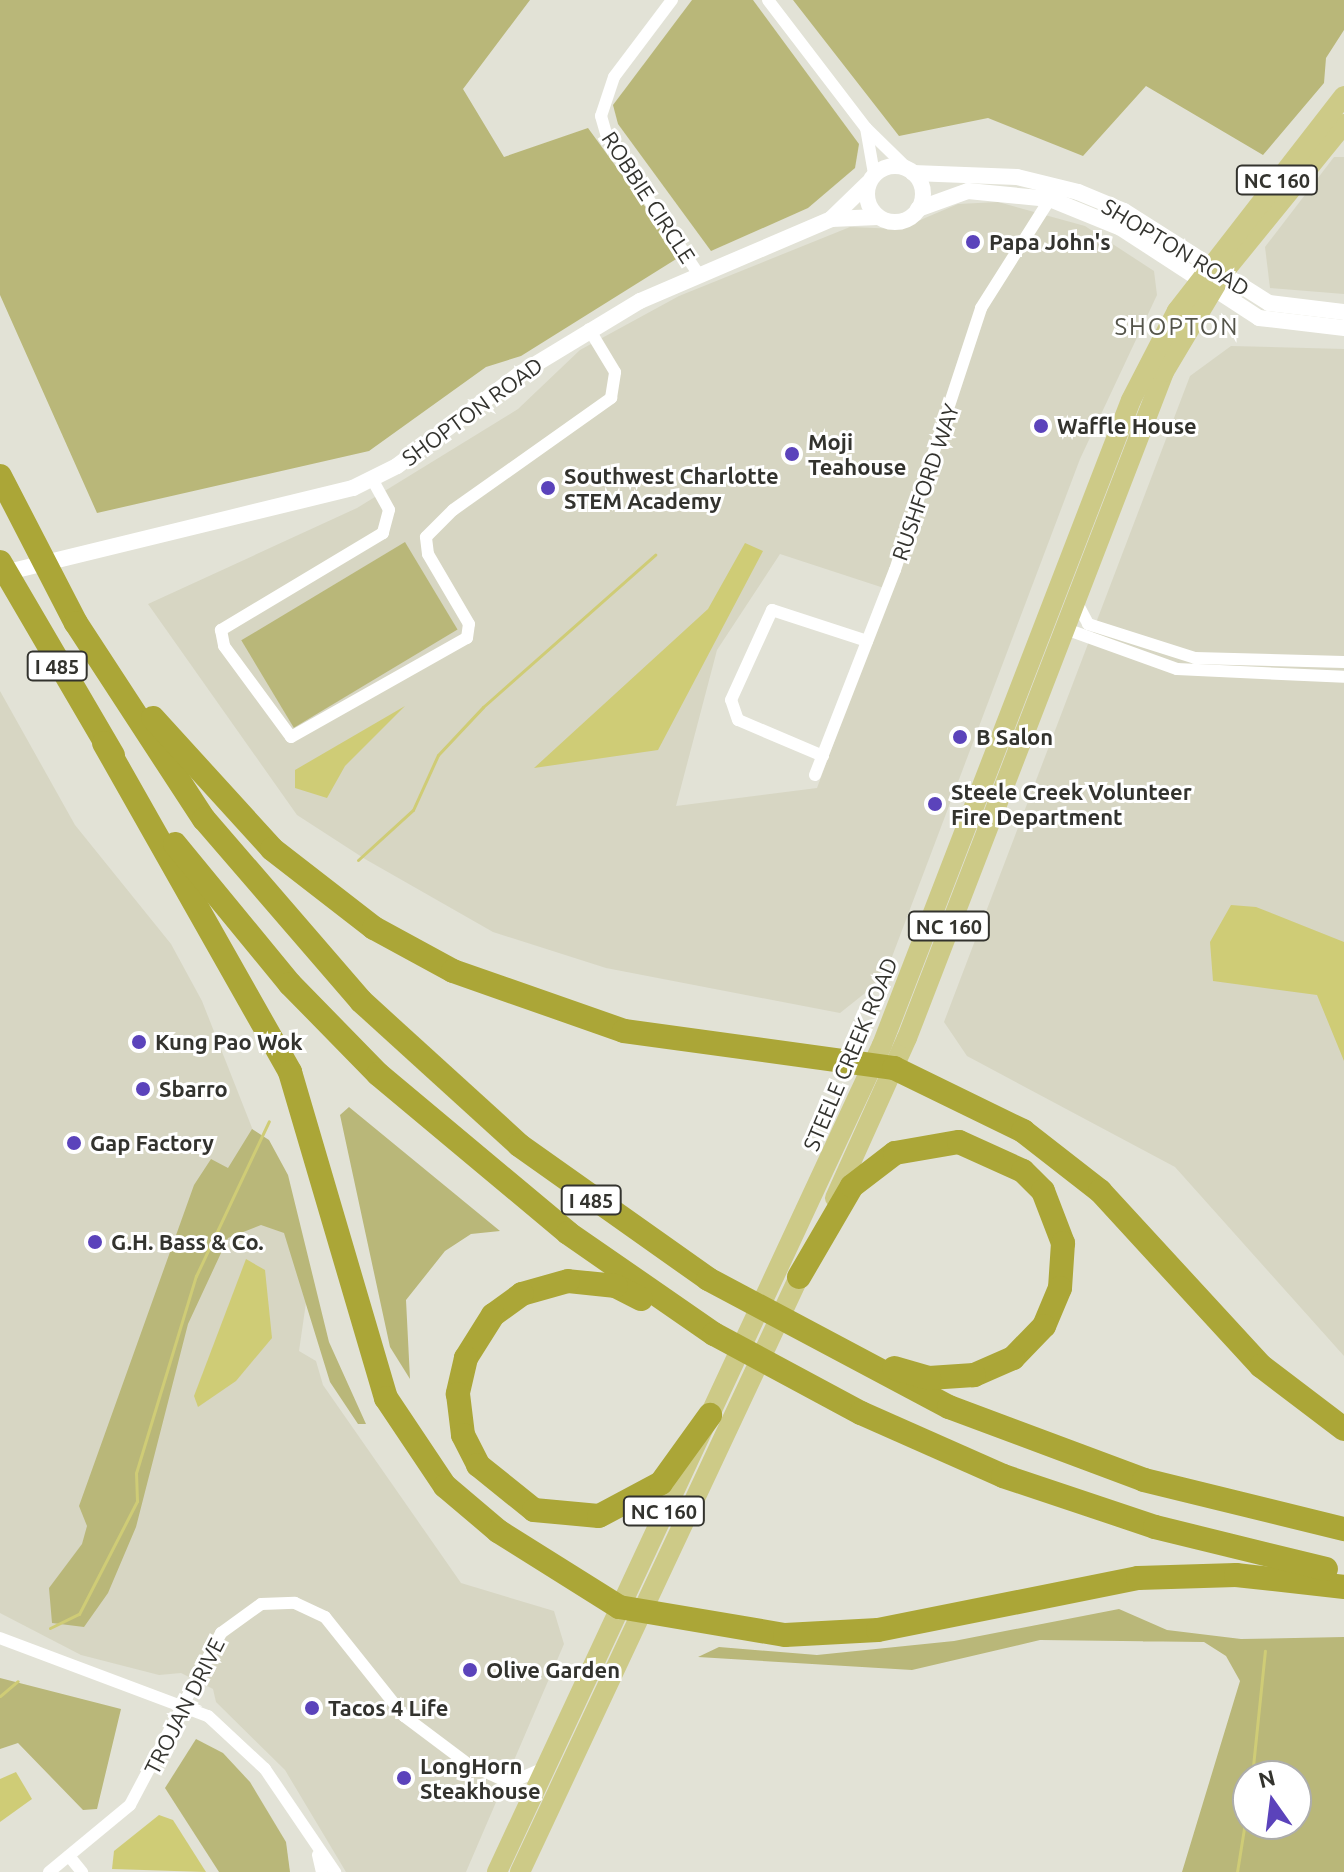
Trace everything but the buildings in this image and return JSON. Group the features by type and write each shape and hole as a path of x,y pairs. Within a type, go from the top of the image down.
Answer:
{"highway":[{"path":"0,476 124,677 186,761 272,849 374,928 453,971 585,1021 884,1066 1060,1157 1227,1334 1344,1429"},
{"name":"I 485","path":"0,476 136,720 204,819 303,939 464,1098 593,1202 708,1279 853,1362 1051,1448 1344,1529"},
{"name":"I 485","path":"0,562 104,743 254,943 378,1074 545,1215 714,1334 861,1413 1003,1476 1155,1527 1344,1573"},
{"path":"104,743 290,1072 325,1175 369,1355 410,1441 469,1508 631,1610 814,1635 878,1630 1138,1578 1236,1575 1344,1587"},
{"path":"708,1279 902,1371 959,1378 1013,1358 1044,1326 1060,1288 1063,1243 1043,1191 1012,1162 972,1145 926,1143 865,1173 789,1272"},
{"path":"710,1415 648,1494 599,1516 565,1518 519,1502 490,1480 463,1435 458,1394 469,1350 493,1315 553,1283 616,1286 714,1334"}],"main road":[{"name":"STEELE CREEK ROAD","path":"520,1872 727,1377 789,1272 884,1066 1003,783 1153,396 1211,277 1344,96"},
{"name":"STEELE CREEK ROAD","path":"884,1066 1041,624 1100,476 1161,336 1344,124"},
{"path":"1063,628 1059,609 1100,476"},
{"path":"1003,783 1047,636 1041,624"},
{"name":"STEELE CREEK ROAD","path":"497,1872 553,1757 749,1389 789,1272"}],"street":[{"name":"ROBBIE CIRCLE","path":"672,0 614,77 601,116 607,137 697,272"},
{"path":"768,0 866,128 911,171 923,191 918,209 901,221 878,217 867,199 871,179 866,128"},
{"path":"871,179 889,166 911,171"},
{"name":"SHOPTON ROAD","path":"911,171 1057,185 1124,211 1271,321 1344,328"},
{"name":"SHOPTON ROAD","path":"831,219 871,179"},
{"name":"SHOPTON ROAD","path":"918,209 968,191 1050,199 1121,228 1211,277 1269,303 1344,312"},
{"name":"RUSHFORD WAY","path":"815,775 867,641 981,308 1050,199"},
{"name":"SHOPTON ROAD","path":"0,574 282,510 372,479 589,329 697,272 831,219 878,217"},
{"path":"372,479 389,510 383,533 221,630 224,646 291,737 467,638 469,624 428,554 426,537 453,510 611,398 615,372 589,329"},
{"path":"1075,598 1088,624 1195,658 1344,662"},
{"path":"823,756 738,720 731,707 737,687 764,619 777,608 867,641"},
{"path":"1063,628 1177,669 1344,677"},
{"name":"TROJAN DRIVE","path":"49,1872 130,1805 228,1624 253,1607 283,1602 329,1621 404,1716 448,1752 506,1782 531,1778 553,1757"},
{"path":"0,1638 185,1703 259,1762 318,1855 335,1872"},
{"path":"318,1855 322,1872"},
{"path":"69,1856 82,1872"}],"shaded area":[{"path":"0,0 530,0 463,89 504,157 588,128 681,256 521,356 486,367 369,451 97,513 0,295"},
{"path":"692,0 753,0 859,144 855,168 808,208 711,251 618,124 613,105"},
{"path":"793,0 1344,0 1344,30 1326,58 1324,83 1263,155 1146,86 1083,156 988,118 899,136"},
{"path":"1334,157 1344,157 1344,294 1270,288 1265,247"},
{"path":"998,202 1085,226 1154,271 1157,295 1080,459 884,978 840,1013 606,968 493,932 365,859 297,815 148,604 357,508 518,409 580,350 679,296 850,227 899,229 958,204","holes":["780,554 890,590 817,788 676,806 717,650"]},
{"path":"1231,346 1344,349 1344,1356 1175,1167 967,1056 944,1022 1190,376"},
{"path":"405,542 458,629 294,728 241,640"},
{"path":"745,543 763,551 658,750 534,768 708,609"},
{"path":"0,691 75,825 171,944 202,1001 310,1275 299,1351 316,1361 323,1385 461,1583 554,1611 564,1644 466,1872 346,1872 285,1770 216,1702 213,1689 181,1673 159,1675 81,1655 0,1613"},
{"path":"405,706 345,766 327,798 295,788 295,770"},
{"path":"1231,905 1256,907 1344,942 1344,1061 1317,995 1213,981 1210,942"},
{"path":"349,1107 500,1231 471,1234 445,1251 406,1300 410,1379 390,1347 340,1115"},
{"path":"252,1129 269,1140 288,1175 329,1342 366,1424 358,1424 330,1382 284,1233 261,1225 228,1238 188,1324 136,1527 108,1593 84,1627 52,1623 49,1588 82,1544 87,1526 79,1506 194,1185 211,1159 228,1168"},
{"path":"246,1259 265,1270 272,1338 236,1381 198,1407 194,1396"},
{"path":"1119,1609 1167,1630 1241,1639 1344,1637 1344,1872 1182,1872 1240,1681 1226,1656 1204,1642 1040,1640 912,1670 698,1657 719,1647 817,1655 954,1641"},
{"path":"0,1678 121,1709 97,1809 83,1810 18,1743 0,1749"},
{"path":"196,1739 223,1753 250,1782 286,1842 290,1872 219,1872 165,1788"},
{"path":"16,1772 32,1799 0,1822 0,1779"},
{"path":"159,1815 173,1820 206,1872 112,1869 114,1851"}],"waterway":[{"path":"358,860 413,810 438,755 483,707 655,555"},
{"path":"50,1628 79,1614 137,1501 136,1473 196,1276 269,1121"},
{"path":"1254,1760 1265,1651"},
{"path":"0,1696 18,1681"},
{"path":"1237,1872 1242,1840"}],"place":[{"name":"Papa John's","path":"973,242"},
{"name":"Waffle House","path":"1041,426"},
{"name":"Moji Teahouse","path":"792,454"},
{"name":"Southwest Charlotte STEM Academy","path":"548,488"},
{"name":"B Salon","path":"960,737"},
{"name":"Steele Creek Volunteer Fire Department","path":"935,804"},
{"name":"Kung Pao Wok","path":"139,1042"},
{"name":"Sbarro","path":"143,1089"},
{"name":"Gap Factory","path":"74,1143"},
{"name":"G.H. Bass & Co.","path":"95,1242"},
{"name":"Olive Garden","path":"470,1670"},
{"name":"Tacos 4 Life","path":"312,1708"},
{"name":"LongHorn Steakhouse","path":"404,1778"}],"district":[{"name":"SHOPTON","path":"1177,327"}]}
